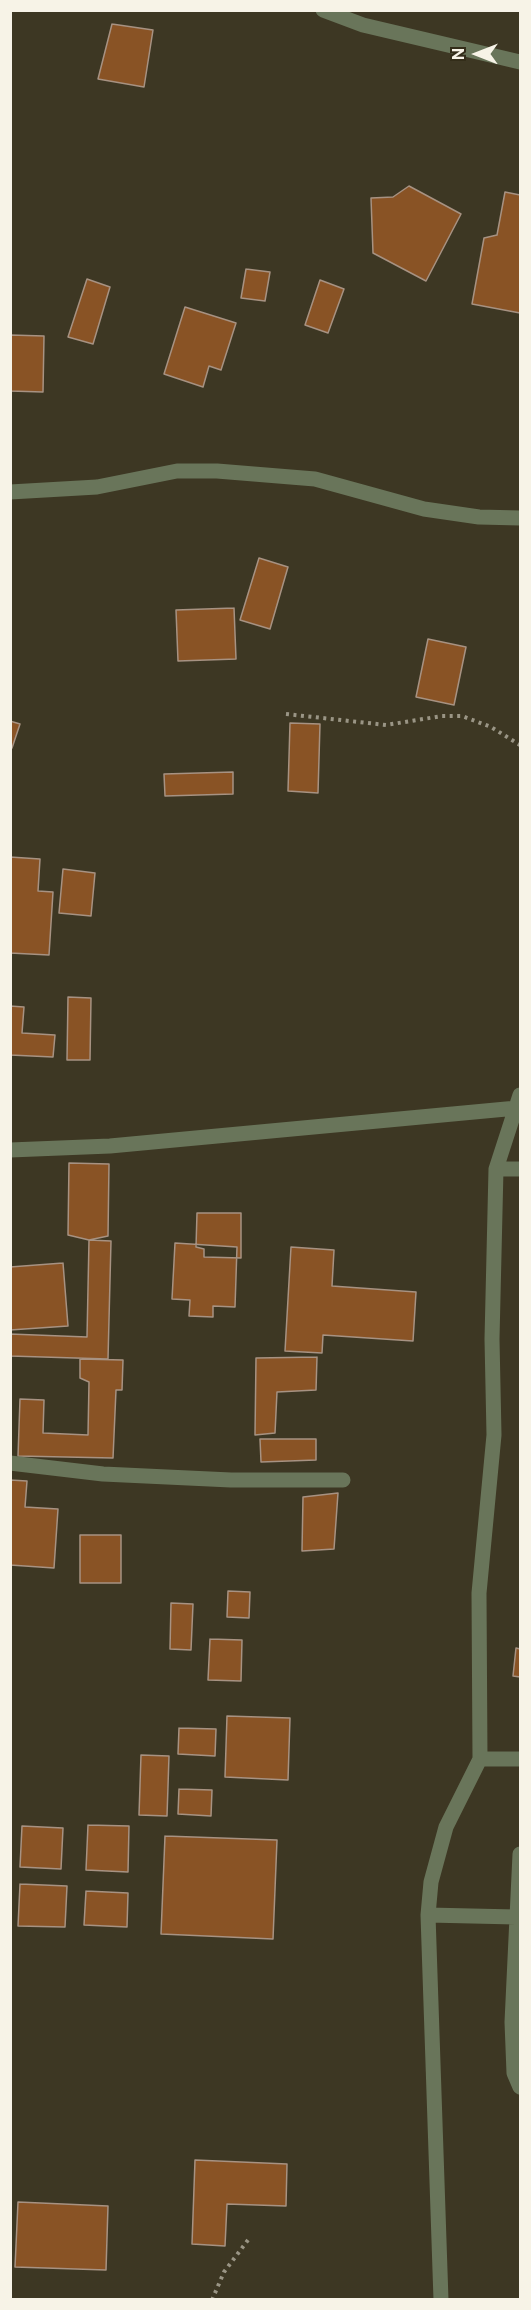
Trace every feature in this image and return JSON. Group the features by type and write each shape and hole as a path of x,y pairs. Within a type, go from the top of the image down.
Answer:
{"street":[{"path":"323,10 363,25 520,62"},
{"path":"10,492 97,487 177,471 217,471 315,479 424,509 479,517 520,518"},
{"path":"10,1150 110,1146 519,1101 496,1169 492,1339 494,1435 479,1593 480,1759 446,1827 431,1882 428,1915 441,2300"},
{"path":"496,1169 520,1169"},
{"path":"10,1463 114,1474 231,1480 343,1480"},
{"path":"480,1759 520,1759"},
{"path":"520,1854 512,2022 514,2073 520,2087"},
{"path":"428,1915 516,1917"}],"path":[{"path":"286,714 386,725 442,716 462,716 491,727 520,745"},
{"path":"212,2300 224,2272 248,2240"}],"building":[{"path":"112,24 153,30 144,87 98,79"},
{"path":"409,186 461,214 426,281 373,253 371,198 393,197"},
{"path":"505,192 520,195 520,313 472,304 484,238 497,235"},
{"path":"246,269 270,272 265,301 241,298"},
{"path":"87,279 110,287 93,344 68,337"},
{"path":"320,280 344,289 328,333 305,325"},
{"path":"185,307 236,323 221,370 209,366 203,387 164,374"},
{"path":"10,335 44,336 43,392 10,391"},
{"path":"259,558 288,567 270,629 240,620"},
{"path":"234,608 236,659 178,661 176,610"},
{"path":"428,639 466,647 454,705 416,697"},
{"path":"10,721 20,724 12,748 10,747"},
{"path":"290,723 320,724 318,793 288,791"},
{"path":"233,772 233,794 165,796 164,774"},
{"path":"10,857 40,859 38,891 53,892 49,955 10,953"},
{"path":"63,869 95,873 91,916 59,913"},
{"path":"68,997 91,998 90,1060 67,1060"},
{"path":"10,1006 24,1007 22,1033 55,1035 53,1057 10,1055"},
{"path":"69,1163 109,1164 108,1236 89,1240 68,1235"},
{"path":"197,1213 241,1213 241,1258 204,1257 204,1249 196,1247"},
{"path":"89,1240 111,1241 108,1359 10,1356 10,1334 87,1337"},
{"path":"175,1243 237,1247 235,1307 213,1306 213,1317 189,1316 190,1300 172,1299"},
{"path":"291,1247 334,1250 332,1286 416,1292 413,1341 323,1335 322,1353 285,1351"},
{"path":"63,1263 68,1326 10,1330 10,1267"},
{"path":"317,1357 316,1390 277,1392 275,1433 255,1435 256,1358"},
{"path":"80,1359 123,1360 122,1390 116,1390 113,1458 18,1456 20,1399 44,1400 43,1433 88,1435 89,1382 80,1378"},
{"path":"260,1439 316,1439 316,1460 261,1462"},
{"path":"10,1480 27,1481 25,1507 58,1509 54,1568 10,1565"},
{"path":"338,1493 334,1549 302,1551 303,1497"},
{"path":"80,1535 121,1535 121,1583 80,1583"},
{"path":"228,1591 250,1592 249,1618 227,1617"},
{"path":"171,1603 193,1604 191,1650 170,1649"},
{"path":"210,1639 242,1640 241,1681 208,1680"},
{"path":"516,1648 520,1649 520,1677 513,1676"},
{"path":"227,1716 290,1718 288,1780 225,1777"},
{"path":"179,1728 216,1729 215,1756 178,1754"},
{"path":"141,1755 169,1756 167,1816 139,1815"},
{"path":"179,1789 212,1790 211,1816 178,1814"},
{"path":"88,1825 129,1826 128,1872 86,1870"},
{"path":"22,1826 63,1828 61,1869 20,1867"},
{"path":"165,1836 277,1840 273,1939 161,1934"},
{"path":"20,1884 67,1886 65,1927 18,1926"},
{"path":"86,1891 128,1893 127,1927 84,1925"},
{"path":"195,2160 287,2164 286,2206 227,2204 225,2246 192,2244"},
{"path":"18,2202 108,2206 106,2270 15,2267"}]}
